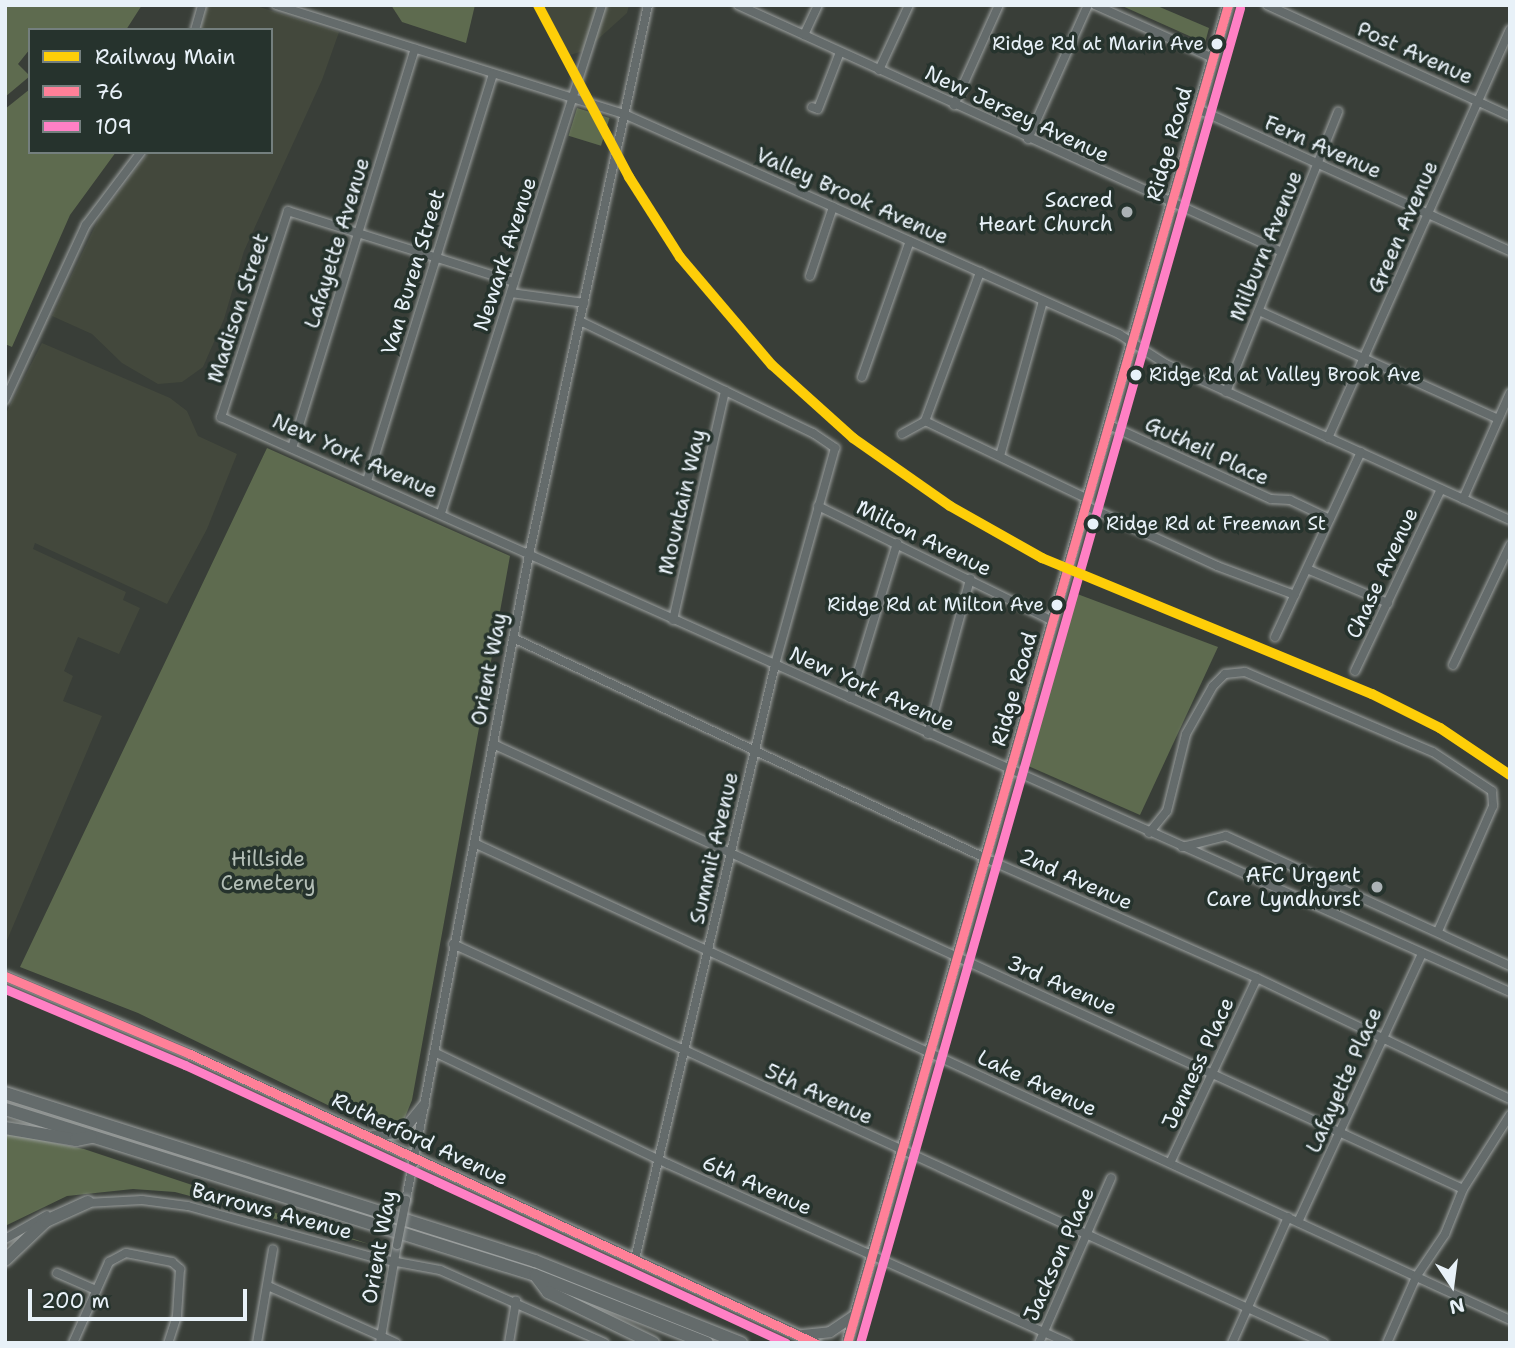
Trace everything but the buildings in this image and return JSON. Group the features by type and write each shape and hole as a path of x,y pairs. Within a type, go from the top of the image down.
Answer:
{"highway":[{"path":"5,1093 535,1261 741,1343"},
{"path":"5,1109 535,1275 707,1343"},
{"path":"5,1128 76,1140 93,1137"},
{"path":"5,1260 47,1222 88,1202"},
{"path":"535,1275 548,1292 653,1343"}],"main road":[{"name":"Ridge Road","path":"847,1343 932,1054 1228,5"},
{"name":"Rutherford Avenue","path":"5,976 167,1044 816,1343"},
{"path":"367,1135 402,1132 424,1105"},
{"path":"800,1336 830,1332 855,1315"}],"street":[{"path":"196,28 202,5"},
{"name":"Valley Brook Avenue","path":"276,5 624,114 1133,341 1166,364 1510,520"},
{"name":"Newark Avenue","path":"440,513 602,5"},
{"name":"Orient Way","path":"381,1340 453,944 529,555 648,5"},
{"name":"New Jersey Avenue","path":"738,5 1171,205 1282,252"},
{"path":"804,35 818,5"},
{"path":"880,70 909,5"},
{"path":"954,105 999,5"},
{"path":"1028,139 1088,5"},
{"path":"1095,5 1213,58"},
{"name":"Post Avenue","path":"1267,5 1510,116"},
{"name":"Green Avenue","path":"1328,438 1510,30"},
{"name":"Lafayette Avenue","path":"292,448 415,49"},
{"path":"812,107 818,109 840,52"},
{"name":"Van Buren Street","path":"367,481 493,74"},
{"name":"Fern Avenue","path":"1198,109 1510,251"},
{"name":"Milburn Avenue","path":"1226,392 1338,112"},
{"path":"5,400 86,225 139,154"},
{"path":"810,276 833,207"},
{"name":"Madison Street","path":"221,417 288,211 359,232"},
{"path":"359,232 514,282"},
{"path":"862,377 910,241"},
{"path":"902,434 925,421 979,272"},
{"path":"511,293 584,303"},
{"path":"1000,456 1043,301"},
{"path":"1259,311 1498,419"},
{"path":"580,321 725,391"},
{"name":"Summit Avenue","path":"635,1259 661,1160 775,665 835,448 813,433 725,391"},
{"name":"Mountain Way","path":"673,620 725,391"},
{"path":"1463,499 1510,393"},
{"name":"New York Avenue","path":"221,417 1510,992"},
{"path":"925,421 1217,566 1295,595"},
{"name":"Gutheil Place","path":"1109,425 1271,499 1290,499 1330,519"},
{"path":"1275,637 1361,453"},
{"name":"Chase Avenue","path":"1355,671 1441,489"},
{"name":"Milton Avenue","path":"817,506 1054,621"},
{"path":"850,698 897,543"},
{"path":"1453,665 1510,545"},
{"path":"1307,569 1388,603"},
{"path":"928,734 970,579"},
{"name":"2nd Avenue","path":"513,638 986,858 1257,978 1510,1099"},
{"path":"1150,833 1167,811 1186,734 1213,686 1225,674 1245,672 1433,752 1492,791 1493,806 1438,931"},
{"name":"3rd Avenue","path":"493,744 1463,1189"},
{"path":"1182,847 1226,836 1510,966"},
{"name":"Lake Avenue","path":"474,843 1510,1320"},
{"name":"5th Avenue","path":"453,944 902,1153 1087,1233 1324,1343"},
{"name":"Lafayette Place","path":"1298,1222 1422,954"},
{"name":"Jenness Place","path":"1170,1163 1257,978"},
{"name":"6th Avenue","path":"434,1052 661,1160 1068,1343"},
{"path":"1387,1343 1416,1277 1452,1222 1463,1189 1510,1115"},
{"name":"Jackson Place","path":"1039,1343 1111,1178"},
{"name":"Barrows Avenue","path":"5,1239 47,1215 88,1202 142,1200 188,1206 394,1261 440,1270 516,1301 605,1343"},
{"path":"1232,1343 1288,1217"},
{"path":"257,1343 273,1250"},
{"path":"73,1343 109,1262 118,1254 177,1265 182,1280 168,1343"},
{"path":"57,1273 96,1290"},
{"path":"268,1286 381,1340 396,1343"},
{"path":"509,1343 516,1301"}],"shaded area":[{"path":"207,5 253,5 339,32 322,80 244,251 224,319 203,367 182,382 158,384 122,363 92,334 52,316 99,218 147,154 273,154 273,28 201,28"},
{"path":"535,5 629,5 627,13 586,50 561,58"},
{"path":"42,343 170,398 187,411 198,436 237,454 207,529 167,604 35,543 33,549 126,592 123,600 140,608 119,654 78,637 64,671 73,676 63,701 102,716 5,945 5,415"}],"green space":[{"path":"5,5 142,5 127,28 28,28 28,52 18,64 28,74 28,78 5,97"},
{"path":"391,5 475,5 466,43 402,22"},
{"path":"1120,5 1155,5 1209,28 1205,43"},
{"path":"28,91 28,154 115,154 70,215 12,347 5,344 5,109"},
{"path":"577,108 610,118 601,146 569,136"},
{"name":"Hillside Cemetery","path":"267,448 510,556 412,1100 402,1125 377,1129 138,1013 20,967"},
{"path":"1072,592 1218,647 1140,815 1026,765"},
{"path":"5,1133 84,1149 369,1244 175,1192 133,1189 67,1196 5,1226"}],"rail line":[{"name":"Main","path":"538,5 629,177 680,257 772,365 853,438 950,506 1042,558 1372,694 1440,728 1510,775"}],"transit line":[{"name":"76","path":"847,1343 1228,5"},
{"name":"109","path":"860,1343 1240,8"},
{"name":"76","path":"5,976 190,1054 815,1343"},
{"name":"109","path":"5,989 185,1065 786,1343"}],"place":[{"name":"Ridge Rd at Marin Ave","path":"1217,44"},
{"name":"Sacred Heart Church","path":"1127,212"},
{"name":"Ridge Rd at Valley Brook Ave","path":"1136,375"},
{"name":"Ridge Rd at Freeman St","path":"1093,524"},
{"name":"Ridge Rd at Milton Ave","path":"1057,605"},
{"name":"AFC Urgent Care Lyndhurst","path":"1377,887"}]}
